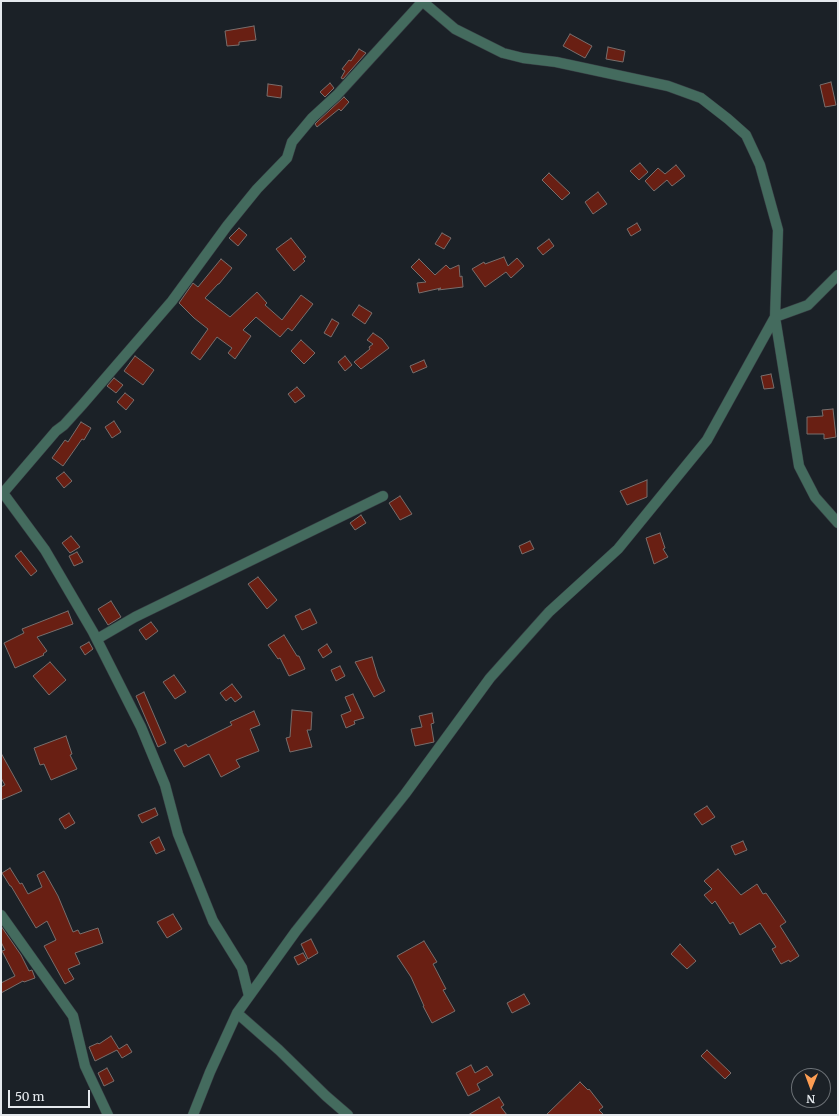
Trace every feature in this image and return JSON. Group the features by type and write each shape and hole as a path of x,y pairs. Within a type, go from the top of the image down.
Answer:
{"street":[{"path":"249,996 242,968 213,921 178,834 165,785 141,727 97,639 45,550 2,493 56,431 74,414 172,301 227,226 257,189 287,158 292,142 312,118 337,95 422,2 455,29 503,53 523,58 556,62 668,86 701,98 746,135 760,165 778,230 775,317 799,466 815,497 838,523"},
{"path":"193,1115 210,1072 237,1013 296,931 404,794 490,678 550,612 618,549 707,440 775,317 808,305 838,276"},
{"path":"97,639 135,617 383,496"},
{"path":"1,915 74,1016 85,1066 108,1115"},
{"path":"237,1013 348,1115"}],"building":[{"path":"254,26 256,40 239,42 239,45 227,46 225,31"},
{"path":"570,34 592,46 585,58 563,46"},
{"path":"608,47 625,51 623,62 606,59"},
{"path":"359,49 366,53 343,79 341,78 345,71 342,69 349,60 351,61"},
{"path":"831,82 836,105 825,107 820,85"},
{"path":"330,83 334,88 325,97 320,92"},
{"path":"268,84 282,86 281,98 267,96"},
{"path":"344,97 349,102 341,111 339,109 317,127 315,124"},
{"path":"640,163 648,172 639,180 630,171"},
{"path":"676,165 685,176 672,186 667,180 654,191 645,181 658,168 665,174"},
{"path":"549,173 570,193 562,200 542,180"},
{"path":"598,192 607,204 593,214 585,202"},
{"path":"637,223 641,230 631,236 627,229"},
{"path":"239,228 247,235 238,246 229,238"},
{"path":"442,233 451,238 444,249 435,244"},
{"path":"291,238 306,257 303,259 305,261 294,271 276,249"},
{"path":"549,239 554,246 543,255 537,248"},
{"path":"504,257 508,266 517,258 524,266 511,278 506,272 485,287 472,269 484,262 485,264"},
{"path":"221,259 232,268 205,298 230,317 257,292 267,303 265,305 282,320 301,295 313,304 292,331 288,328 280,337 256,317 243,330 251,336 235,359 228,353 232,348 217,337 200,360 191,353 208,329 179,303 193,283 198,287"},
{"path":"419,259 435,275 446,265 450,269 459,265 463,287 438,290 441,288 419,293 417,283 426,282 411,267"},
{"path":"359,305 372,313 365,324 352,315"},
{"path":"332,319 339,323 331,337 324,333"},
{"path":"373,333 382,339 389,348 361,369 354,362 370,349 369,347 373,344 367,340"},
{"path":"301,340 315,353 304,364 291,351"},
{"path":"135,356 154,370 143,385 124,371"},
{"path":"345,356 352,365 345,371 338,362"},
{"path":"424,360 427,367 413,373 410,366"},
{"path":"771,374 774,388 764,389 761,376"},
{"path":"114,378 123,385 116,393 107,386"},
{"path":"297,387 305,396 295,403 288,394"},
{"path":"125,393 134,400 126,410 117,402"},
{"path":"833,409 836,437 824,439 824,434 807,434 807,417 823,416 822,410"},
{"path":"114,421 121,432 112,438 105,427"},
{"path":"81,422 91,428 84,440 82,439 63,466 52,458 65,440 68,442"},
{"path":"64,472 72,481 64,488 56,478"},
{"path":"647,480 647,497 627,505 620,491"},
{"path":"400,496 412,514 400,520 389,503"},
{"path":"361,515 366,523 355,530 350,523"},
{"path":"660,533 665,548 663,549 668,557 654,564 646,538"},
{"path":"71,536 80,547 70,553 62,543"},
{"path":"530,541 534,549 522,554 519,546"},
{"path":"21,551 37,571 31,576 15,556"},
{"path":"77,552 83,562 74,566 69,556"},
{"path":"258,577 277,600 267,609 248,584"},
{"path":"111,601 121,617 108,625 98,609"},
{"path":"310,609 317,623 302,630 295,616"},
{"path":"68,611 73,624 37,637 47,651 43,654 44,655 15,668 4,643 24,633 22,629"},
{"path":"151,622 158,631 146,640 139,630"},
{"path":"284,635 297,656 299,656 305,669 289,676 280,658 278,659 268,645"},
{"path":"89,642 93,649 85,655 80,647"},
{"path":"327,644 332,652 323,658 318,650"},
{"path":"372,657 378,677 385,691 374,697 355,662"},
{"path":"50,662 66,680 49,695 33,676"},
{"path":"340,666 345,676 336,681 331,670"},
{"path":"174,675 186,692 175,699 163,682"},
{"path":"232,684 242,697 235,702 231,697 226,701 220,693"},
{"path":"144,692 166,743 158,747 136,696"},
{"path":"353,694 364,718 354,721 355,724 346,728 341,715 351,711 345,697"},
{"path":"292,710 312,712 311,730 307,730 312,747 290,752 286,738 290,737"},
{"path":"254,711 260,725 250,729 259,751 236,760 240,767 221,777 209,754 184,767 174,750 186,744 188,747 232,725 230,722"},
{"path":"432,713 434,723 431,724 434,742 415,746 411,729 422,727 419,716"},
{"path":"66,736 72,754 70,755 77,769 51,780 44,764 40,765 34,748"},
{"path":"1,753 22,791 1,800 1,787 5,785 1,778"},
{"path":"707,806 715,817 702,825 694,814"},
{"path":"155,808 158,815 142,823 138,815"},
{"path":"69,813 75,823 65,829 59,819"},
{"path":"159,837 165,850 156,854 150,842"},
{"path":"743,841 747,850 735,855 731,846"},
{"path":"10,868 20,884 22,883 28,894 42,887 37,875 44,871 58,896 73,932 78,930 80,934 98,928 103,943 75,953 80,964 68,969 74,979 65,984 44,946 56,940 47,921 36,928 2,873"},
{"path":"718,869 741,895 757,884 763,894 766,893 786,922 780,926 799,956 790,962 789,960 781,964 772,949 776,947 760,923 740,935 733,922 730,924 715,901 712,904 704,895 712,889 704,881"},
{"path":"173,914 182,929 167,938 157,922"},
{"path":"1,926 21,955 29,971 32,970 35,978 24,982 23,981 1,993 1,983 15,976 2,951 5,950 1,942"},
{"path":"311,939 318,953 308,959 301,944"},
{"path":"424,941 437,962 433,964 446,989 443,990 455,1011 432,1023 411,977 397,956"},
{"path":"680,944 696,961 687,969 671,954"},
{"path":"303,953 307,960 298,965 294,957"},
{"path":"524,994 530,1004 512,1013 507,1003"},
{"path":"111,1036 119,1049 127,1044 132,1052 122,1058 117,1050 95,1061 89,1047 98,1043 99,1044"},
{"path":"707,1050 731,1073 725,1079 701,1056"},
{"path":"471,1065 475,1073 487,1066 493,1075 477,1084 480,1090 468,1096 456,1073"},
{"path":"107,1068 114,1081 104,1086 98,1073"},
{"path":"580,1082 588,1090 589,1089 603,1107 599,1110 604,1115 546,1115"},
{"path":"499,1097 504,1105 501,1107 507,1115 468,1115"}]}
